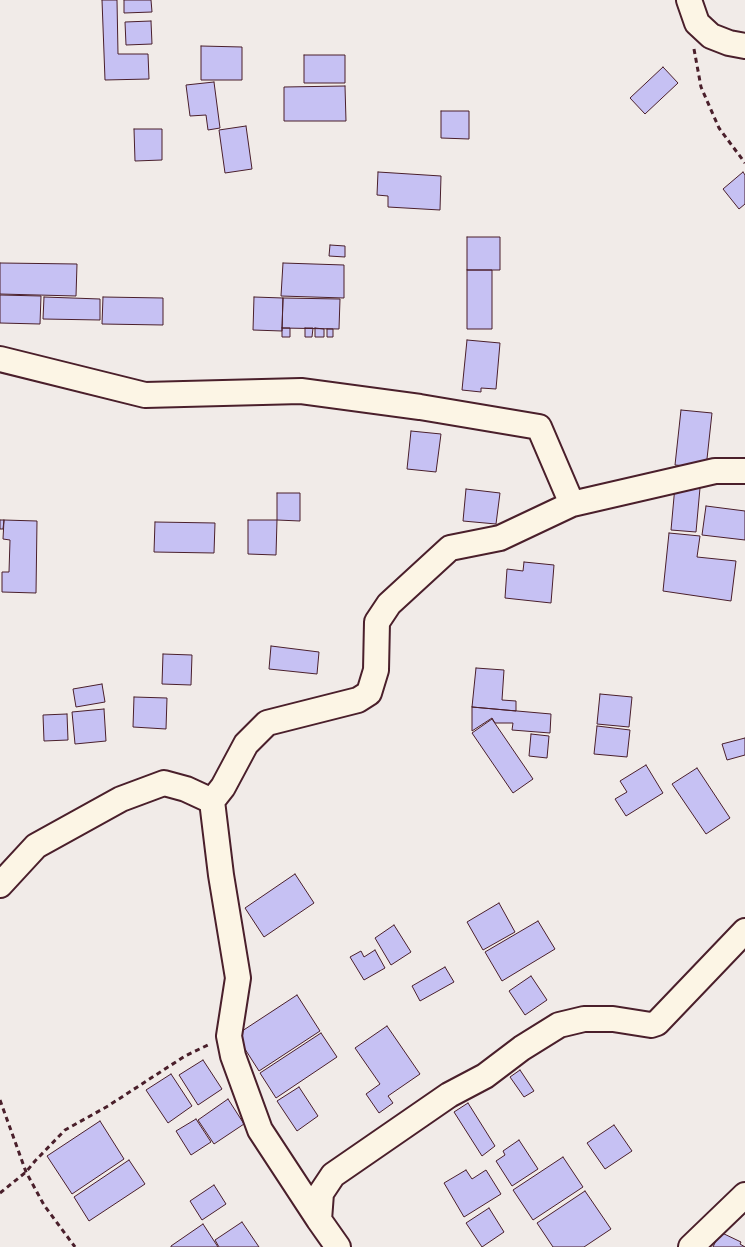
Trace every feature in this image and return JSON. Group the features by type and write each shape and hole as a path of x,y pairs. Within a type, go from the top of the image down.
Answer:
{"street":[{"path":"689,0 697,23 711,36 729,43 745,46"},
{"path":"0,359 145,395 300,391 420,407 539,428 572,504"},
{"path":"338,1247 318,1220 260,1130 232,1056 229,1036 238,978 221,875 212,801 223,787 246,744 267,724 358,700 369,692 376,670 377,622 390,604 450,548 500,538 572,504 715,471 745,471"},
{"path":"0,885 36,846 121,799 164,783 186,789 212,801"},
{"path":"318,1220 321,1193 333,1175 449,1095 485,1076 522,1048 559,1025 584,1019 613,1019 651,1025 657,1023 745,932"},
{"path":"691,1247 744,1197"}],"path":[{"path":"697,23 693,43 701,87 719,128 745,163"},
{"path":"0,1193 26,1172 65,1130 108,1106 185,1056 229,1036"},
{"path":"0,1100 26,1172 44,1205 75,1247"}],"building":[{"path":"102,0 117,0 118,54 148,54 149,79 105,80"},
{"path":"124,0 151,0 152,12 124,13"},
{"path":"151,21 152,44 126,45 125,22"},
{"path":"201,46 242,47 242,80 201,80"},
{"path":"304,55 345,55 345,83 304,83"},
{"path":"663,67 678,83 645,114 630,98"},
{"path":"214,82 220,128 208,130 206,115 190,116 186,85"},
{"path":"345,86 346,121 284,121 284,87"},
{"path":"441,111 469,111 469,139 441,138"},
{"path":"246,126 252,169 225,173 219,130"},
{"path":"134,129 162,129 162,160 135,161"},
{"path":"378,172 441,176 440,210 388,207 388,196 377,195"},
{"path":"743,172 745,175 745,204 739,209 723,189"},
{"path":"467,237 500,237 500,270 467,270"},
{"path":"330,245 345,246 345,257 329,256"},
{"path":"0,263 77,264 76,296 0,294"},
{"path":"283,263 344,265 344,298 281,296"},
{"path":"467,270 492,270 492,329 467,329"},
{"path":"0,295 41,296 40,324 0,323"},
{"path":"44,297 100,299 100,320 43,319"},
{"path":"103,297 163,298 163,325 102,324"},
{"path":"254,297 283,298 282,331 253,330"},
{"path":"283,298 340,299 339,329 282,328"},
{"path":"282,328 290,328 290,337 282,337"},
{"path":"305,328 313,328 312,337 305,337"},
{"path":"315,328 324,329 324,337 315,337"},
{"path":"327,329 333,329 333,337 327,337"},
{"path":"467,340 500,343 496,389 481,388 481,392 462,390"},
{"path":"681,410 712,413 706,468 675,465"},
{"path":"411,431 441,434 436,472 407,469"},
{"path":"675,486 700,488 696,532 671,530"},
{"path":"466,489 500,493 496,524 463,521"},
{"path":"277,493 300,493 300,521 277,520"},
{"path":"706,506 745,511 745,540 702,535"},
{"path":"0,520 4,520 3,529 0,529"},
{"path":"4,520 37,521 36,593 2,592 2,572 9,572 10,540 3,539"},
{"path":"248,520 277,520 276,555 248,554"},
{"path":"155,522 215,523 214,553 154,552"},
{"path":"669,533 700,536 697,557 736,561 731,601 663,591"},
{"path":"524,562 554,565 551,603 505,598 507,569 523,571"},
{"path":"271,646 319,652 317,674 269,669"},
{"path":"163,654 192,655 191,685 162,684"},
{"path":"476,668 504,670 502,700 516,701 516,711 472,707"},
{"path":"102,684 105,702 76,707 73,689"},
{"path":"600,694 632,697 629,727 597,724"},
{"path":"134,697 167,698 166,729 133,727"},
{"path":"472,707 551,714 550,733 512,730 513,723 495,723 492,718 472,731"},
{"path":"104,709 106,741 75,744 72,712"},
{"path":"67,714 68,740 44,741 43,715"},
{"path":"492,719 533,779 513,793 472,733"},
{"path":"597,726 630,730 627,757 594,754"},
{"path":"531,734 549,736 547,758 529,756"},
{"path":"745,738 745,755 727,760 722,744"},
{"path":"646,765 663,793 626,816 615,799 627,792 620,781"},
{"path":"697,768 730,818 706,834 672,784"},
{"path":"295,874 314,903 264,937 245,908"},
{"path":"499,903 515,932 483,950 467,922"},
{"path":"538,921 555,949 502,981 485,952"},
{"path":"394,925 411,952 391,965 375,938"},
{"path":"375,950 385,968 364,980 350,957 361,951 364,957"},
{"path":"445,967 454,982 420,1001 412,986"},
{"path":"531,976 547,1000 525,1015 509,991"},
{"path":"297,995 320,1031 259,1071 236,1035"},
{"path":"387,1026 420,1074 388,1096 393,1103 379,1113 366,1094 380,1084 355,1048"},
{"path":"321,1033 337,1057 276,1098 260,1073"},
{"path":"203,1060 222,1089 198,1105 179,1075"},
{"path":"520,1070 534,1091 524,1097 510,1077"},
{"path":"171,1074 192,1106 168,1123 146,1090"},
{"path":"299,1087 318,1116 297,1131 277,1101"},
{"path":"228,1099 244,1124 214,1144 198,1120"},
{"path":"468,1103 495,1146 482,1156 454,1112"},
{"path":"196,1119 211,1142 191,1155 176,1131"},
{"path":"100,1121 124,1159 72,1194 47,1156"},
{"path":"614,1125 632,1151 605,1169 587,1143"},
{"path":"519,1140 538,1169 512,1186 496,1161 505,1155 503,1151"},
{"path":"563,1157 583,1187 533,1220 513,1190"},
{"path":"129,1160 145,1184 89,1221 74,1197"},
{"path":"466,1170 472,1179 486,1170 501,1194 464,1217 444,1183"},
{"path":"214,1185 226,1204 202,1220 190,1201"},
{"path":"585,1191 611,1229 584,1247 553,1247 537,1223"},
{"path":"489,1208 504,1232 482,1247 466,1223"},
{"path":"242,1222 259,1247 219,1247 215,1240"},
{"path":"203,1224 218,1247 171,1247 171,1246"},
{"path":"720,1232 741,1242 740,1244 745,1247 713,1247"}]}
